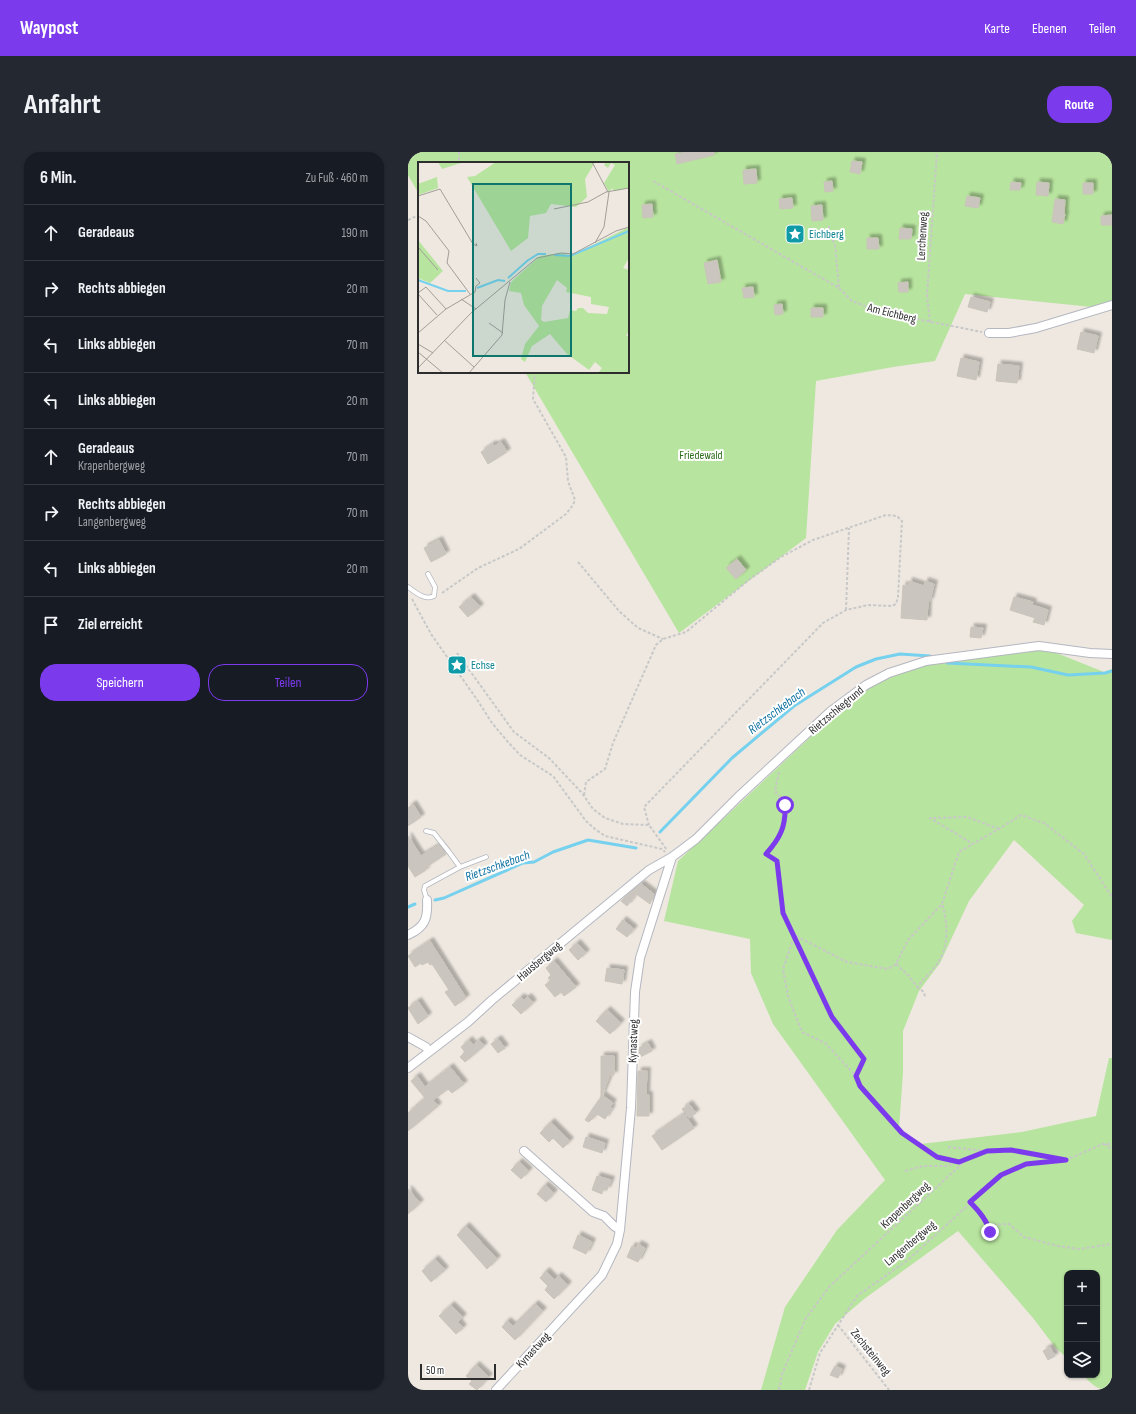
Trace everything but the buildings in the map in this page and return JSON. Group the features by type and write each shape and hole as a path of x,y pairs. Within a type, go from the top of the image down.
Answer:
{"street":[{"path":"989,333 1009,333 1036,328 1112,305"},
{"name":"Rietzschkegrund","path":"672,857 696,839 738,797 831,711 866,685 890,673 926,661 1039,646 1090,653 1112,654"},
{"name":"Hausbergweg","path":"408,1068 468,1022 492,1000 649,870 672,857"},
{"name":"Kynastweg","path":"496,1390 602,1275 617,1244 620,1230 631,1108 635,992 640,958 672,857"},
{"path":"408,935 419,930 424,923 427,911 427,900"},
{"path":"408,1037 426,1047 429,1052"},
{"path":"524,1151 593,1212 604,1216 620,1230"}],"lane":[{"path":"408,587 426,598 434,596 435,587 428,574"},
{"path":"426,831 434,833 460,867"},
{"path":"427,900 424,890 425,886 460,867 486,857"}],"path":[{"name":"Lerchenweg","path":"930,322 927,295 934,174 937,152"},
{"name":"Am Eichberg","path":"653,181 839,288 852,301 881,312 989,333"},
{"path":"408,220 418,216"},
{"path":"829,226 829,234 835,244 839,288"},
{"path":"443,592 478,568 519,549 566,514 573,506 575,500 568,481 566,457 533,399 535,373"},
{"path":"584,795 586,782 606,769 612,743 656,645 663,639 686,632 750,579 781,557 813,540 886,515 897,516 902,521 898,597 896,604 892,606 868,605 846,610 823,623 644,807 649,825 672,857"},
{"path":"846,610 849,528"},
{"path":"578,562 619,611 638,628 663,639"},
{"path":"411,598 431,634 492,723 520,755 553,776 586,821 595,830 605,836 662,849 672,857"},
{"path":"457,653 514,732 549,758 584,795 593,809 605,818 623,824 649,825"},
{"path":"783,757 775,791 785,805 786,819 776,842 766,854 777,861 783,913 832,1017 864,1059 856,1076"},
{"path":"795,936 847,962 888,969 896,964 908,940 942,904 959,852 999,830 1021,815 1044,823 1084,854 1112,897"},
{"path":"973,844 930,818 967,817 999,830"},
{"path":"917,987 938,962 947,938 945,914 942,904"},
{"path":"795,936 783,969 788,996 802,1032 825,1043 856,1076 860,1086 902,1133 937,1157 959,1162"},
{"path":"896,964 909,976 917,987 924,992 925,997"},
{"path":"1103,1144 1112,1149"},
{"path":"1066,1160 1103,1144 1112,1144"},
{"path":"948,1147 987,1151"},
{"name":"Krapenbergweg","path":"779,1390 782,1374 806,1318 830,1286 967,1160 987,1151 1011,1150 1066,1160"},
{"path":"905,1171 923,1166 946,1166 967,1160"},
{"name":"Langenbergweg","path":"809,1390 820,1353 857,1296 909,1259 1001,1175 1026,1164 1066,1160"},
{"path":"970,1202 979,1211 988,1225 990,1232"},
{"path":"988,1225 1009,1224 1024,1237 1058,1246 1079,1249 1112,1244"},
{"name":"Zechsteinweg","path":"838,1325 889,1390"}],"green space":[{"name":"Friedewald","path":"408,152 1112,152 1112,309 965,294 935,361 816,381 806,538 679,633 526,373 629,373 629,162 418,162 418,192 408,175"},
{"path":"1039,646 1104,672 1112,669 1112,940 1076,933 1072,921 1084,905 1014,840 969,901 940,963 919,991 903,1031 903,1072 899,1129 921,1144 1022,1132 1096,1116 1109,1058 1112,1058 1112,1390 1096,1387 1086,1378 1100,1378 1100,1270 1064,1270 1064,1355 1055,1347 1033,1318 958,1231 864,1299 835,1324 818,1352 805,1390 761,1390 785,1307 837,1230 885,1180 773,1024 751,973 750,939 664,921 678,861 866,685 926,661"}],"waterway":[{"name":"Rietzschkebach","path":"660,832 732,758 794,706 856,667 876,659 900,654 930,656"},
{"name":"Rietzschkebach","path":"947,663 1031,667 1068,675 1105,673 1112,671"},
{"name":"Rietzschkebach","path":"435,900 444,898 523,863 534,862 553,852 588,840 636,848"},
{"name":"Rietzschkebach","path":"408,907 415,904"}],"place":[{"name":"Eichberg","path":"795,234"},
{"name":"Echse","path":"457,665"}],"route":[{"path":"785,805 786,819 776,842 766,854 777,861 783,913 832,1017 864,1059 856,1076 860,1086 902,1133 937,1157 959,1162 987,1151 1011,1150 1066,1160 1026,1164 1001,1175 970,1202 986,1221 990,1232"}]}
